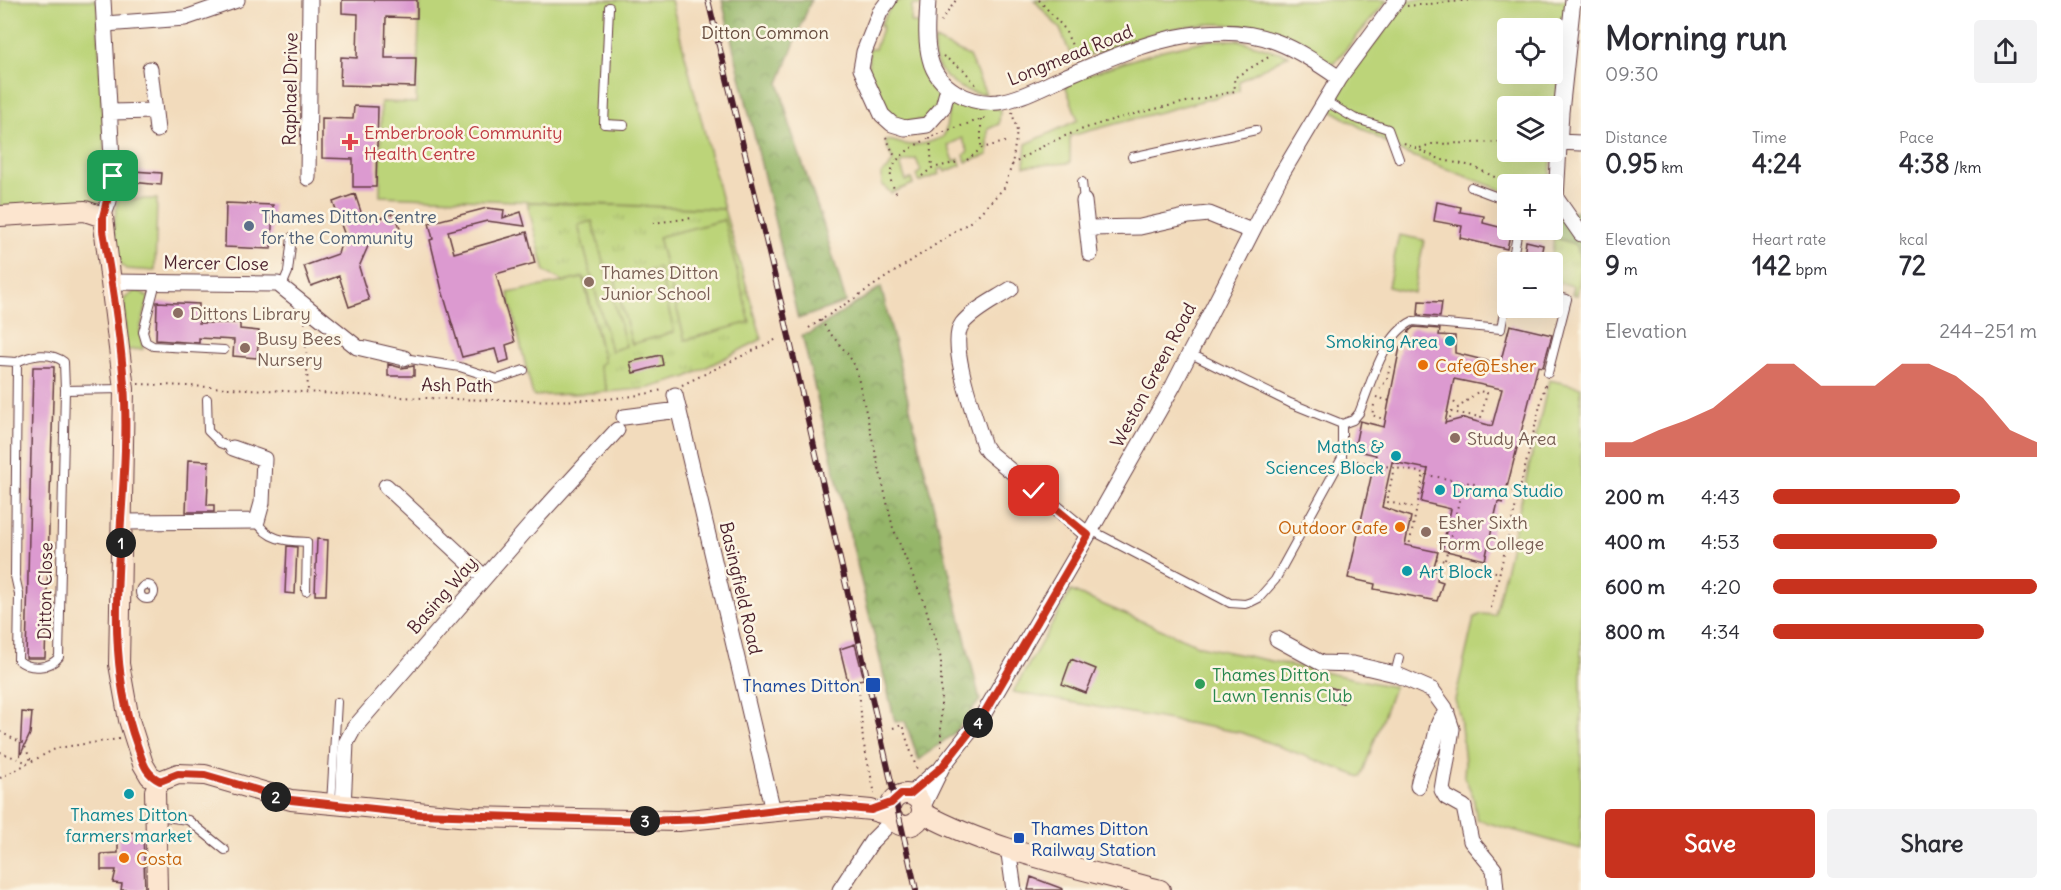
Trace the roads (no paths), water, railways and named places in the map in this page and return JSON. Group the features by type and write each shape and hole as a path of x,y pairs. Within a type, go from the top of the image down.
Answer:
{"main road":[{"path":"0,216 85,211 103,217 124,387 119,664 133,735 147,772 160,781"},
{"path":"157,890 155,791 160,781 178,774 205,775 272,796 337,806 469,817 645,821 704,819 828,806 885,811 899,825 909,826 916,823 919,799"},
{"path":"885,811 901,794 919,799 950,828 1160,890"}],"street":[{"path":"103,0 113,176 103,217"},
{"path":"105,24 185,18 237,0"},
{"name":"Raphael Drive","path":"308,178 310,0"},
{"path":"889,0 880,12 864,52 861,69 882,115 892,124 905,128 927,125 943,107 948,88 930,60 927,0"},
{"path":"1563,96 1573,0"},
{"name":"Weston Green Road","path":"919,799 983,715 1090,532 1189,353 1251,231 1325,101 1339,78 1395,2"},
{"name":"Longmead Road","path":"948,88 983,102 1008,100 1137,48 1204,33 1258,36 1288,45 1339,78"},
{"path":"150,69 157,130"},
{"path":"111,112 154,111"},
{"path":"1563,142 1581,143"},
{"path":"1084,201 1089,228 1090,254"},
{"path":"1563,210 1581,234"},
{"path":"1089,228 1140,227 1209,214 1251,231"},
{"name":"Mercer Close","path":"111,282 278,284 326,325 357,347 404,358"},
{"path":"1011,289 962,324 957,334 958,356 984,446 988,452 1090,532"},
{"name":"Basingfield Road","path":"621,424 674,395 773,811"},
{"name":"Basing Way","path":"337,806 348,735 484,577 621,424"},
{"path":"122,522 257,521 262,503 264,459 233,448"},
{"path":"386,486 484,577"},
{"path":"1277,639 1321,663 1353,664 1395,674 1432,690 1447,712 1452,729 1442,790 1446,797 1458,801 1464,807 1471,840 1494,868 1496,890"},
{"path":"1418,786 1419,774 1433,746 1438,720 1447,712"},
{"name":"Weston Green Road","path":"919,799 945,764"},
{"path":"872,841 885,811"},
{"path":"840,890 872,841 885,811"},
{"path":"1008,847 1014,890"}],"lane":[{"path":"609,7 604,124 624,125"},
{"path":"1325,101 1354,118 1388,129 1400,159"},
{"path":"1132,157 1256,130"},
{"path":"1082,182 1084,201"},
{"path":"1471,187 1497,197"},
{"path":"282,286 288,272 292,237"},
{"path":"156,282 144,332 146,342 153,346 224,350"},
{"path":"1563,298 1567,299 1563,315"},
{"path":"1189,353 1299,407 1342,424 1353,420 1359,412 1384,354 1401,326 1413,321 1501,330 1503,318"},
{"path":"1548,373 1562,318"},
{"name":"Ditton Close","path":"29,356 58,357 64,362 65,390 59,657 50,665 29,667 18,660 19,594 15,576 17,362 29,356"},
{"path":"404,358 460,367 497,379 524,370"},
{"path":"0,361 17,362"},
{"path":"65,390 124,387"},
{"path":"207,399 208,431 220,443 233,448"},
{"path":"1090,532 1230,603 1245,604 1259,598 1275,580 1342,458 1342,424"},
{"path":"257,521 260,527 279,540 307,542 306,591"},
{"path":"119,601 145,600"},
{"path":"1395,674 1399,658"},
{"path":"337,702 337,806"},
{"path":"155,816 188,820 225,850"}],"railway":[{"path":"708,0 783,311 916,890"}],"place":[{"name":"Emberbrook Community Health Centre","path":"350,142"},
{"name":"Thames Ditton Centre for the Community","path":"249,226"},
{"name":"Thames Ditton Junior School","path":"589,282"},
{"name":"Dittons Library","path":"178,313"},
{"name":"Smoking Area","path":"1450,341"},
{"name":"Busy Bees Nursery","path":"245,348"},
{"name":"Cafe@Esher","path":"1423,365"},
{"name":"Study Area","path":"1455,438"},
{"name":"Maths & Sciences Block","path":"1396,456"},
{"name":"Drama Studio","path":"1440,490"},
{"name":"Outdoor Cafe","path":"1400,527"},
{"name":"Esher Sixth Form College","path":"1426,532"},
{"name":"Art Block","path":"1407,571"},
{"name":"Thames Ditton Lawn Tennis Club","path":"1200,684"},
{"name":"Thames Ditton","path":"873,685"},
{"name":"Thames Ditton farmers market","path":"129,794"},
{"name":"Thames Ditton Railway Station","path":"1019,838"},
{"name":"Costa","path":"124,858"}],"park label":[{"name":"Ditton Common","path":"765,32"}]}
